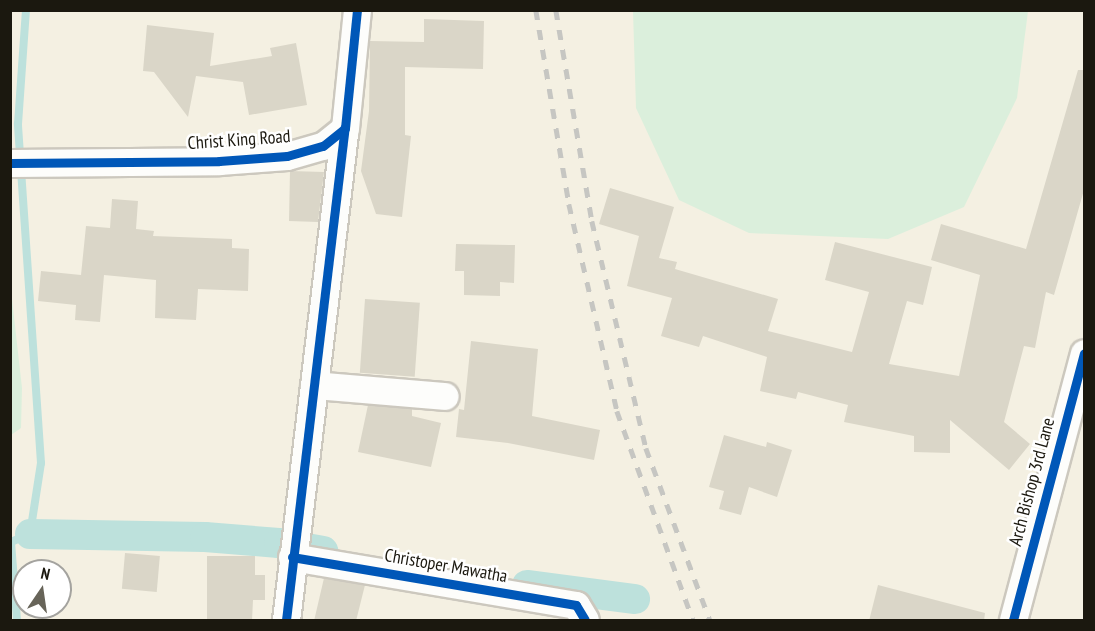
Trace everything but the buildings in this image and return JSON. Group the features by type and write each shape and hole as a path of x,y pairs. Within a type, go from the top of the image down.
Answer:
{"street":[{"path":"286,621 357,10"},
{"name":"Christ King Road","path":"10,163 219,160 287,156 324,146 345,128"},
{"name":"Arch Bishop 3rd Lane","path":"1013,621 1083,360"},
{"path":"314,385 445,396"},
{"name":"Christoper Mawatha","path":"292,557 576,605 585,621"}],"green space":[{"path":"633,10 1028,11 1017,98 964,207 888,239 749,233 679,200 636,108"},
{"path":"10,281 22,388 21,428 11,435"}],"waterway":[{"path":"17,620 11,542 30,534 41,463 18,124 26,10"},
{"path":"30,534 205,537 279,543 323,551"},
{"path":"527,585 635,599"}],"railway":[{"path":"536,10 569,204 617,411 693,620"},
{"path":"556,10 592,221 646,448 710,620"}],"cycle path":[{"path":"10,163 219,161 287,156 323,146 345,128 357,10"},
{"path":"286,620 345,128"},
{"path":"1013,620 1084,353"},
{"path":"292,557 576,605 585,620"}]}
